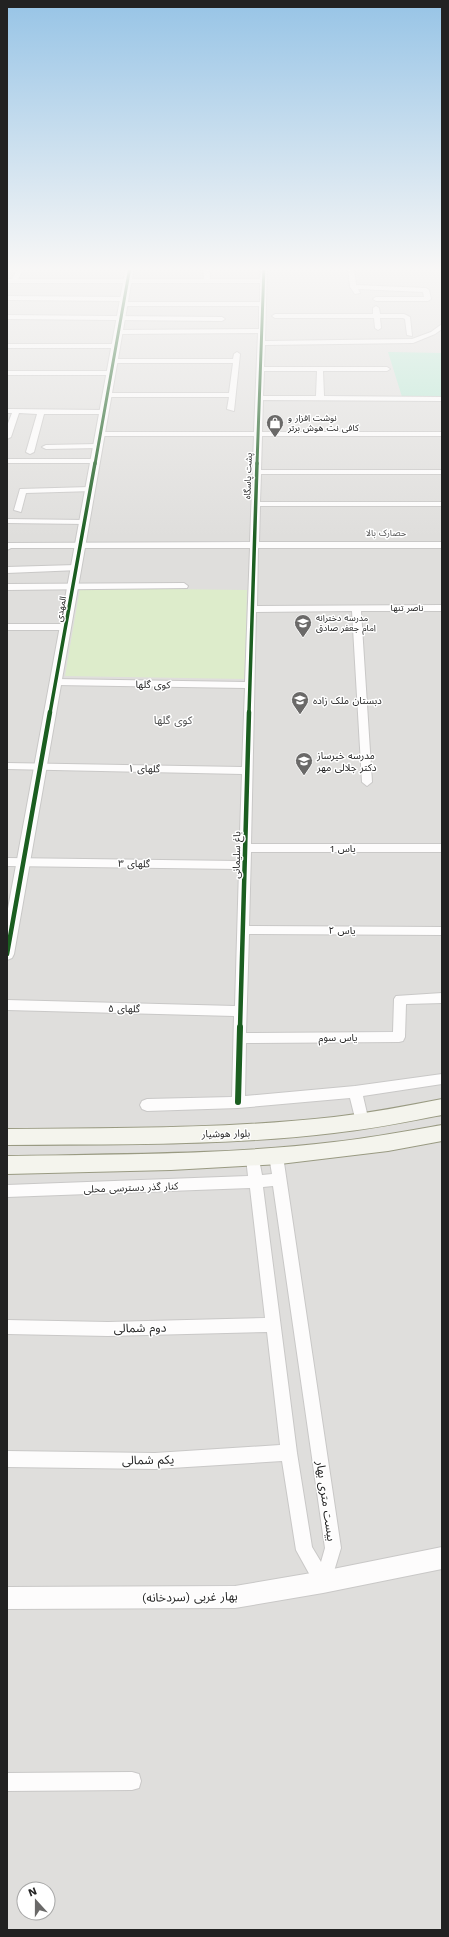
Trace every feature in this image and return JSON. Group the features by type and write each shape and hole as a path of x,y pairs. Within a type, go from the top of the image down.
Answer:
{"main road":[{"name":"بلوار هوشیار","path":"7,1137 249,1133 362,1122 442,1107"},
{"path":"7,1164 253,1158 344,1149 442,1133"}],"street":[{"name":"المهدی","path":"7,954 114,357"},
{"path":"231,409 236,357"},
{"name":"پشت پاسگاه","path":"252,609 261,357"},
{"path":"114,361 236,361"},
{"path":"261,369 387,369"},
{"path":"320,369 320,398"},
{"path":"7,373 111,373"},
{"path":"107,395 232,395"},
{"path":"260,398 442,399"},
{"path":"7,411 104,412"},
{"path":"7,437 16,411"},
{"path":"30,452 41,411"},
{"path":"100,434 442,434"},
{"path":"46,447 98,446"},
{"path":"8,461 96,461"},
{"path":"257,472 442,472"},
{"path":"18,510 23,491 90,489"},
{"path":"255,504 442,504"},
{"path":"7,521 85,522"},
{"path":"7,547 8,545 442,545"},
{"path":"7,570 76,568"},
{"path":"7,587 184,586"},
{"path":"356,608 367,782"},
{"name":"ناصر تنها","path":"252,609 442,608"},
{"name":"باغ سلیمانی","path":"238,1102 252,609"},
{"path":"7,627 66,627"},
{"name":"کوی گلها","path":"56,682 250,684"},
{"name":"گلهای ۱","path":"7,766 247,771"},
{"name":"یاس 1","path":"245,848 442,848"},
{"name":"گلهای ۳","path":"7,862 245,865"},
{"name":"یاس ۲","path":"243,930 442,931"},
{"name":"یاس سوم","path":"240,1038 399,1037 400,999 442,998"},
{"name":"گلهای ۵","path":"7,1005 241,1010"},
{"path":"146,1105 238,1102 355,1092 442,1079"},
{"path":"355,1092 362,1122"},
{"name":"بیست متری بهار","path":"276,1156 333,1548 323,1582"},
{"path":"253,1158 289,1453 304,1550 323,1582"},
{"name":"کنار گذر دسترسی محلی","path":"7,1191 256,1182 279,1179"},
{"name":"دوم شمالی","path":"7,1327 108,1329 273,1325"},
{"name":"یکم شمالی","path":"7,1459 155,1461 289,1453"},
{"name":"بهار غربی (سردخانه)","path":"7,1598 235,1597 323,1582 442,1558"},
{"path":"7,1782 132,1781"}],"shaded area":[{"path":"7,357 442,357 442,1930 7,1930"}],"green space":[{"path":"390,357 442,357 442,400 403,400"},
{"path":"80,588 247,590 245,679 65,676"}],"cycle path":[{"path":"7,954 114,357"},
{"path":"238,1102 261,357"}],"place":[{"name":"نوشت افزار و کافی نت هوش برتر","path":"275,438"},
{"name":"مدرسه دخترانه امام جعفر صادق","path":"303,638"},
{"name":"دبستان ملک زاده","path":"300,715"},
{"name":"مدرسه خیرساز دکتر جلالی مهر","path":"304,776"}],"district":[{"name":"حصارک بالا","path":"386,533"},
{"name":"کوی گلها","path":"173,720"}]}
